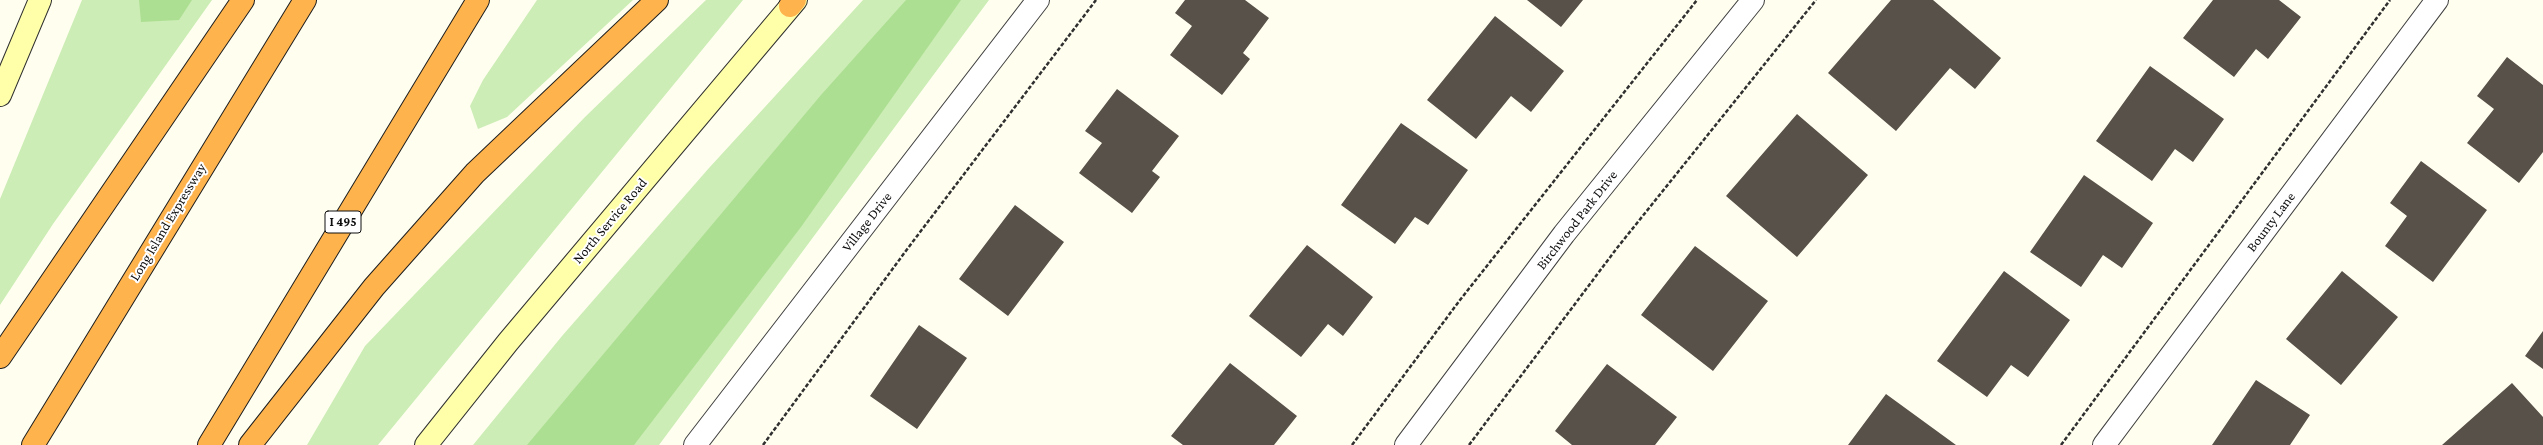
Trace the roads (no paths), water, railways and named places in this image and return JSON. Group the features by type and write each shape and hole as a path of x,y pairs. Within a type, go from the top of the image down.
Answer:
{"highway":[{"path":"0,357 243,0"},
{"name":"Long Island Expressway","path":"33,445 305,0"},
{"name":"I 495","path":"209,445 478,0"},
{"path":"250,445 374,288 475,173 657,0"}],"main road":[{"path":"0,95 40,0"},
{"name":"North Service Road","path":"426,445 508,342 794,2"}],"street":[{"name":"Village Drive","path":"696,445 1038,0"},
{"name":"Birchwood Park Drive","path":"1406,445 1564,234 1752,0"},
{"name":"Bounty Lane","path":"2104,445 2437,0"}]}
